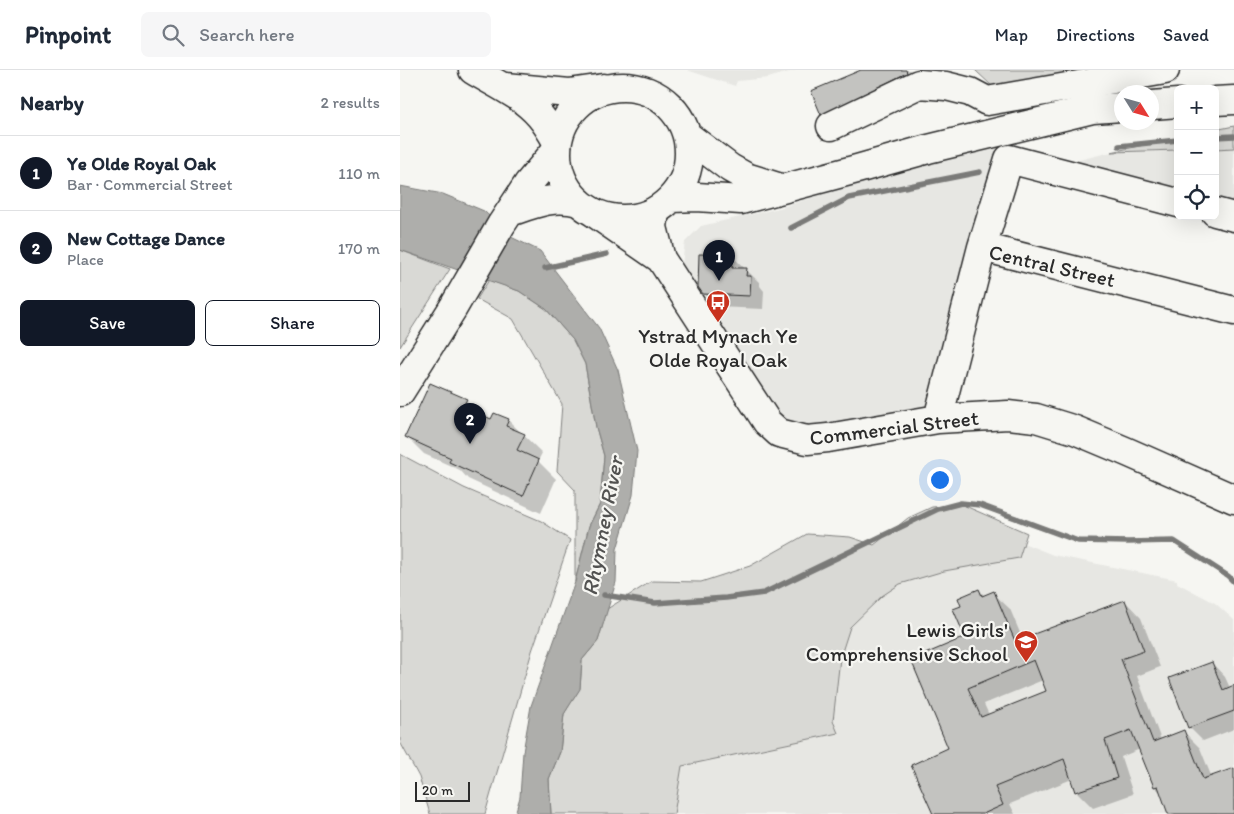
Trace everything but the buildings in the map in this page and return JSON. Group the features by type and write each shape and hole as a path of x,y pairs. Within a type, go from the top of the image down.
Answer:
{"street":[{"path":"473,70 504,87 529,105 541,116 557,146"},
{"path":"831,126 919,84 946,86 970,92 987,101 1165,70"},
{"path":"504,87 570,93 626,86 647,90 666,101 680,117 688,137 690,159 685,180 664,205"},
{"path":"587,208 569,191 562,178 558,164 557,146 563,124 573,108 587,96 604,88"},
{"path":"1219,101 1234,100"},
{"path":"1159,104 1174,103"},
{"path":"505,218 551,199 568,199 615,219 635,218 664,205 697,197 741,200 928,149 1075,113 1114,108"},
{"path":"688,137 730,168 746,177 782,188"},
{"path":"400,392 453,308 505,218 557,146"},
{"path":"982,247 1009,159 1174,202"},
{"name":"Commercial Street","path":"664,205 653,227 661,259 767,422 779,433 807,440 938,419 1008,415 1036,418 1075,430 1126,450 1234,499"},
{"name":"Commercial Street","path":"587,208 661,259"},
{"path":"1219,213 1234,217"},
{"name":"Central Street","path":"938,419 982,247 1234,311"}],"shaded area":[{"path":"687,70 796,70 768,78 737,81 735,86"},
{"path":"975,70 1092,70 993,87"},
{"path":"1234,126 1234,148 1219,149 1219,129"},
{"path":"1174,139 1174,150 1111,152"},
{"path":"987,144 1008,157 940,410 812,428 782,420 686,277 682,264 685,242 701,226 779,208 949,154"},
{"path":"1234,148 1234,208 1219,204 1219,149"},
{"path":"1174,150 1174,191 1071,162 1111,152"},
{"path":"400,250 450,269 400,347"},
{"path":"489,280 519,291 546,309 573,340 585,364 596,427 604,456 600,504 589,526 575,582 575,490 557,471 562,404 513,319 477,299"},
{"path":"400,454 464,488 541,521 570,540 532,651 485,814 430,814 419,777 400,742"},
{"path":"963,505 1027,533 1019,558 944,571 900,584 882,596 850,627 840,658 833,721 838,733 682,766 674,814 551,814 549,779 560,752 564,714 580,688 582,660 598,641 607,609 652,581 701,582 750,566 807,534 850,537 874,545 908,518 932,507"},
{"name":"Lewis Girls' Comprehensive School","path":"1018,541 1053,555 1177,580 1177,583 1215,603 1234,620 1234,814 651,814 658,740 802,594"}],"water":[{"name":"Rhymney River","path":"400,186 443,194 484,211 511,237 540,251 599,328 618,370 637,451 633,495 617,549 616,582 598,641 582,660 580,689 564,714 560,752 549,779 551,814 515,814 520,797 523,752 531,706 575,582 589,526 600,504 604,456 596,427 585,364 573,340 546,309 519,291 400,250"}],"waterway":[{"path":"1219,137 1234,136"},
{"path":"1119,146 1174,140"},
{"path":"791,228 849,198 980,172"},
{"path":"545,268 607,254"},
{"name":"Rhymney River","path":"604,595 655,603 726,598 764,593 938,509 961,503 980,505 1078,541 1174,541 1228,576 1234,582"}],"place":[{"name":"Ye Olde Royal Oak","path":"719,281"},
{"name":"Ystrad Mynach Ye Olde Royal Oak","path":"718,323"},
{"name":"New Cottage Dance","path":"470,444"},
{"name":"Lewis Girls' Comprehensive School","path":"1026,663"}]}
